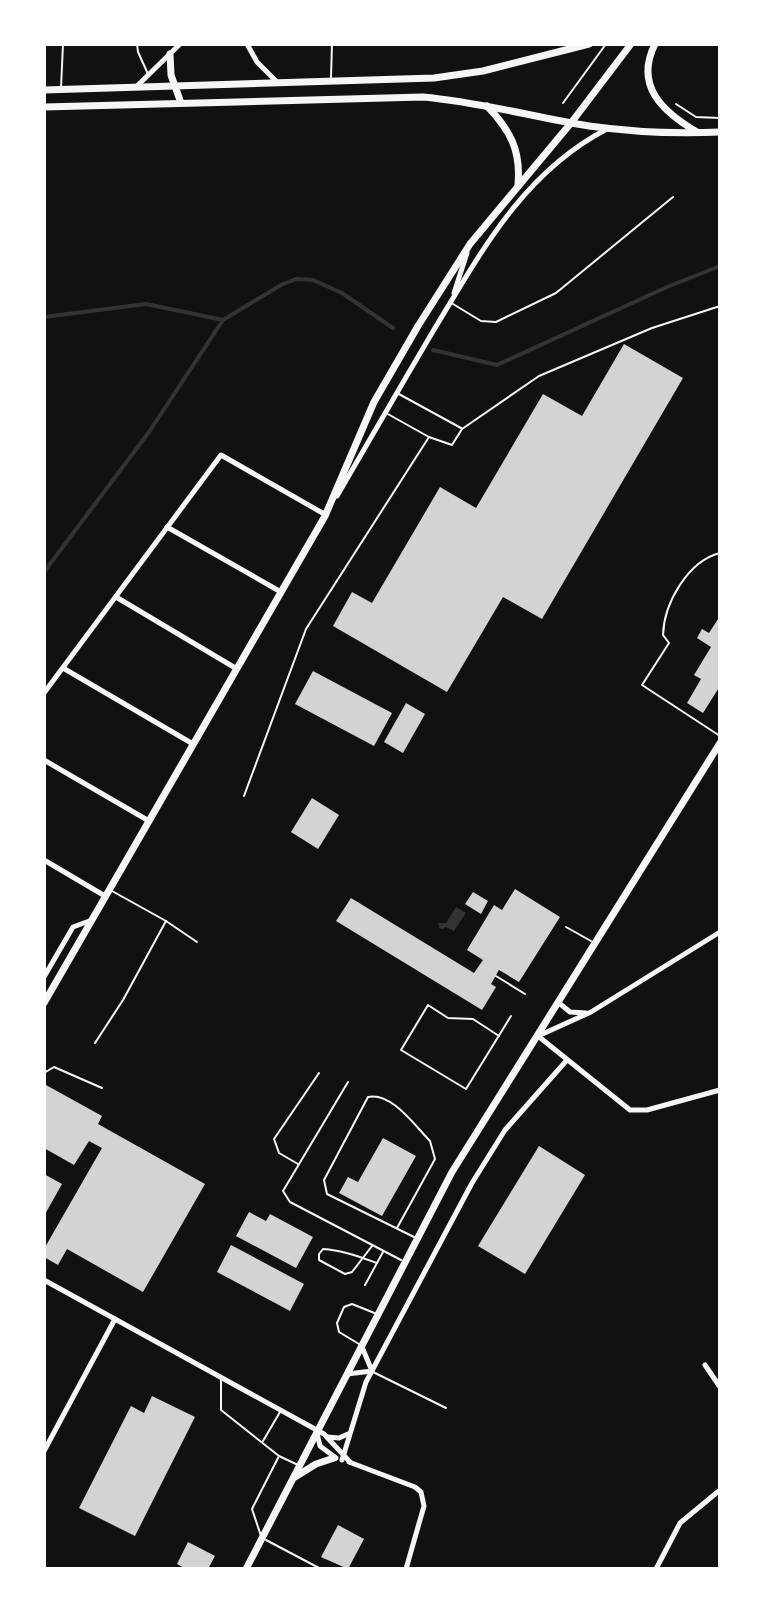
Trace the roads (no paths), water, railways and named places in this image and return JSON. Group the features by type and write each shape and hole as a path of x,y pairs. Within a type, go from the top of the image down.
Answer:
{"main road":[{"path":"554,54 571,44"},
{"path":"44,90 461,75 589,44"},
{"path":"44,1003 325,516 384,382 470,244 571,123 631,44"},
{"path":"655,44 648,71 655,97 675,119 699,133"},
{"path":"170,54 169,65 181,103"},
{"path":"44,107 393,97 486,105 609,128 720,132"},
{"path":"486,105 505,126 517,149 520,165 518,186"},
{"path":"246,1569 452,1172 720,743"},
{"path":"293,1478 316,1464 339,1458"}],"street":[{"path":"136,87 180,44"},
{"path":"247,44 257,62 279,83"},
{"path":"44,693 221,455 325,516 492,236 542,176 572,148 609,128"},
{"path":"451,302 470,244"},
{"path":"167,527 281,592"},
{"path":"116,597 237,669"},
{"path":"63,668 193,744"},
{"path":"44,760 149,821"},
{"path":"44,860 108,893"},
{"path":"44,977 73,927 93,919"},
{"path":"720,932 591,1012 538,1036 630,1110 647,1110 720,1090"},
{"path":"559,1003 575,1013 591,1012"},
{"path":"339,1458 356,1418 363,1388 472,1183 497,1141 567,1060"},
{"path":"44,1280 317,1432 339,1438 349,1433"},
{"path":"44,1451 115,1319"},
{"path":"362,1346 372,1371"},
{"path":"705,1365 720,1387"},
{"path":"347,1374 372,1371"},
{"path":"317,1432 320,1446 339,1458 421,1492 424,1506 406,1569"},
{"path":"327,1437 339,1458"},
{"path":"656,1569 680,1523 720,1490"}],"lane":[{"path":"62,89 63,44"},
{"path":"137,44 149,75"},
{"path":"331,82 332,44"},
{"path":"550,44 554,54"},
{"path":"451,302 481,321 496,322 556,293 673,197"},
{"path":"385,413 429,437 452,445 462,429 539,376 652,328 720,306"},
{"path":"397,393 462,429"},
{"path":"244,796 306,629 429,437"},
{"path":"720,553 697,564 669,602 663,635 669,643 642,685 720,736"},
{"path":"108,893 166,921 197,942"},
{"path":"95,1043 123,1000 166,921"},
{"path":"566,927 596,944"},
{"path":"499,1036 473,1019 448,1018 428,1005 401,1050 466,1089 499,1036 511,1016"},
{"path":"44,1073 54,1067 102,1088"},
{"path":"299,1165 279,1153 274,1139 319,1073"},
{"path":"348,1082 283,1191 290,1202 406,1263"},
{"path":"397,1228 435,1159 434,1150 430,1141 388,1100 377,1095 368,1097 324,1180 324,1188 327,1194 397,1228 418,1238"},
{"path":"373,1246 363,1258 352,1272 345,1274 319,1260 323,1249 363,1258 377,1263"},
{"path":"365,1285 384,1251"},
{"path":"362,1346 339,1332 337,1323 344,1307 352,1304 378,1315"},
{"path":"372,1371 446,1408"},
{"path":"221,1378 221,1410 279,1456 299,1466"},
{"path":"262,1443 281,1411"},
{"path":"279,1456 252,1509 262,1538 321,1569"}],"waterway":[{"path":"433,350 497,365 720,266"},
{"path":"44,572 149,432 223,320 296,279 313,280 342,293 393,328"},
{"path":"44,317 146,304 223,320"}]}
